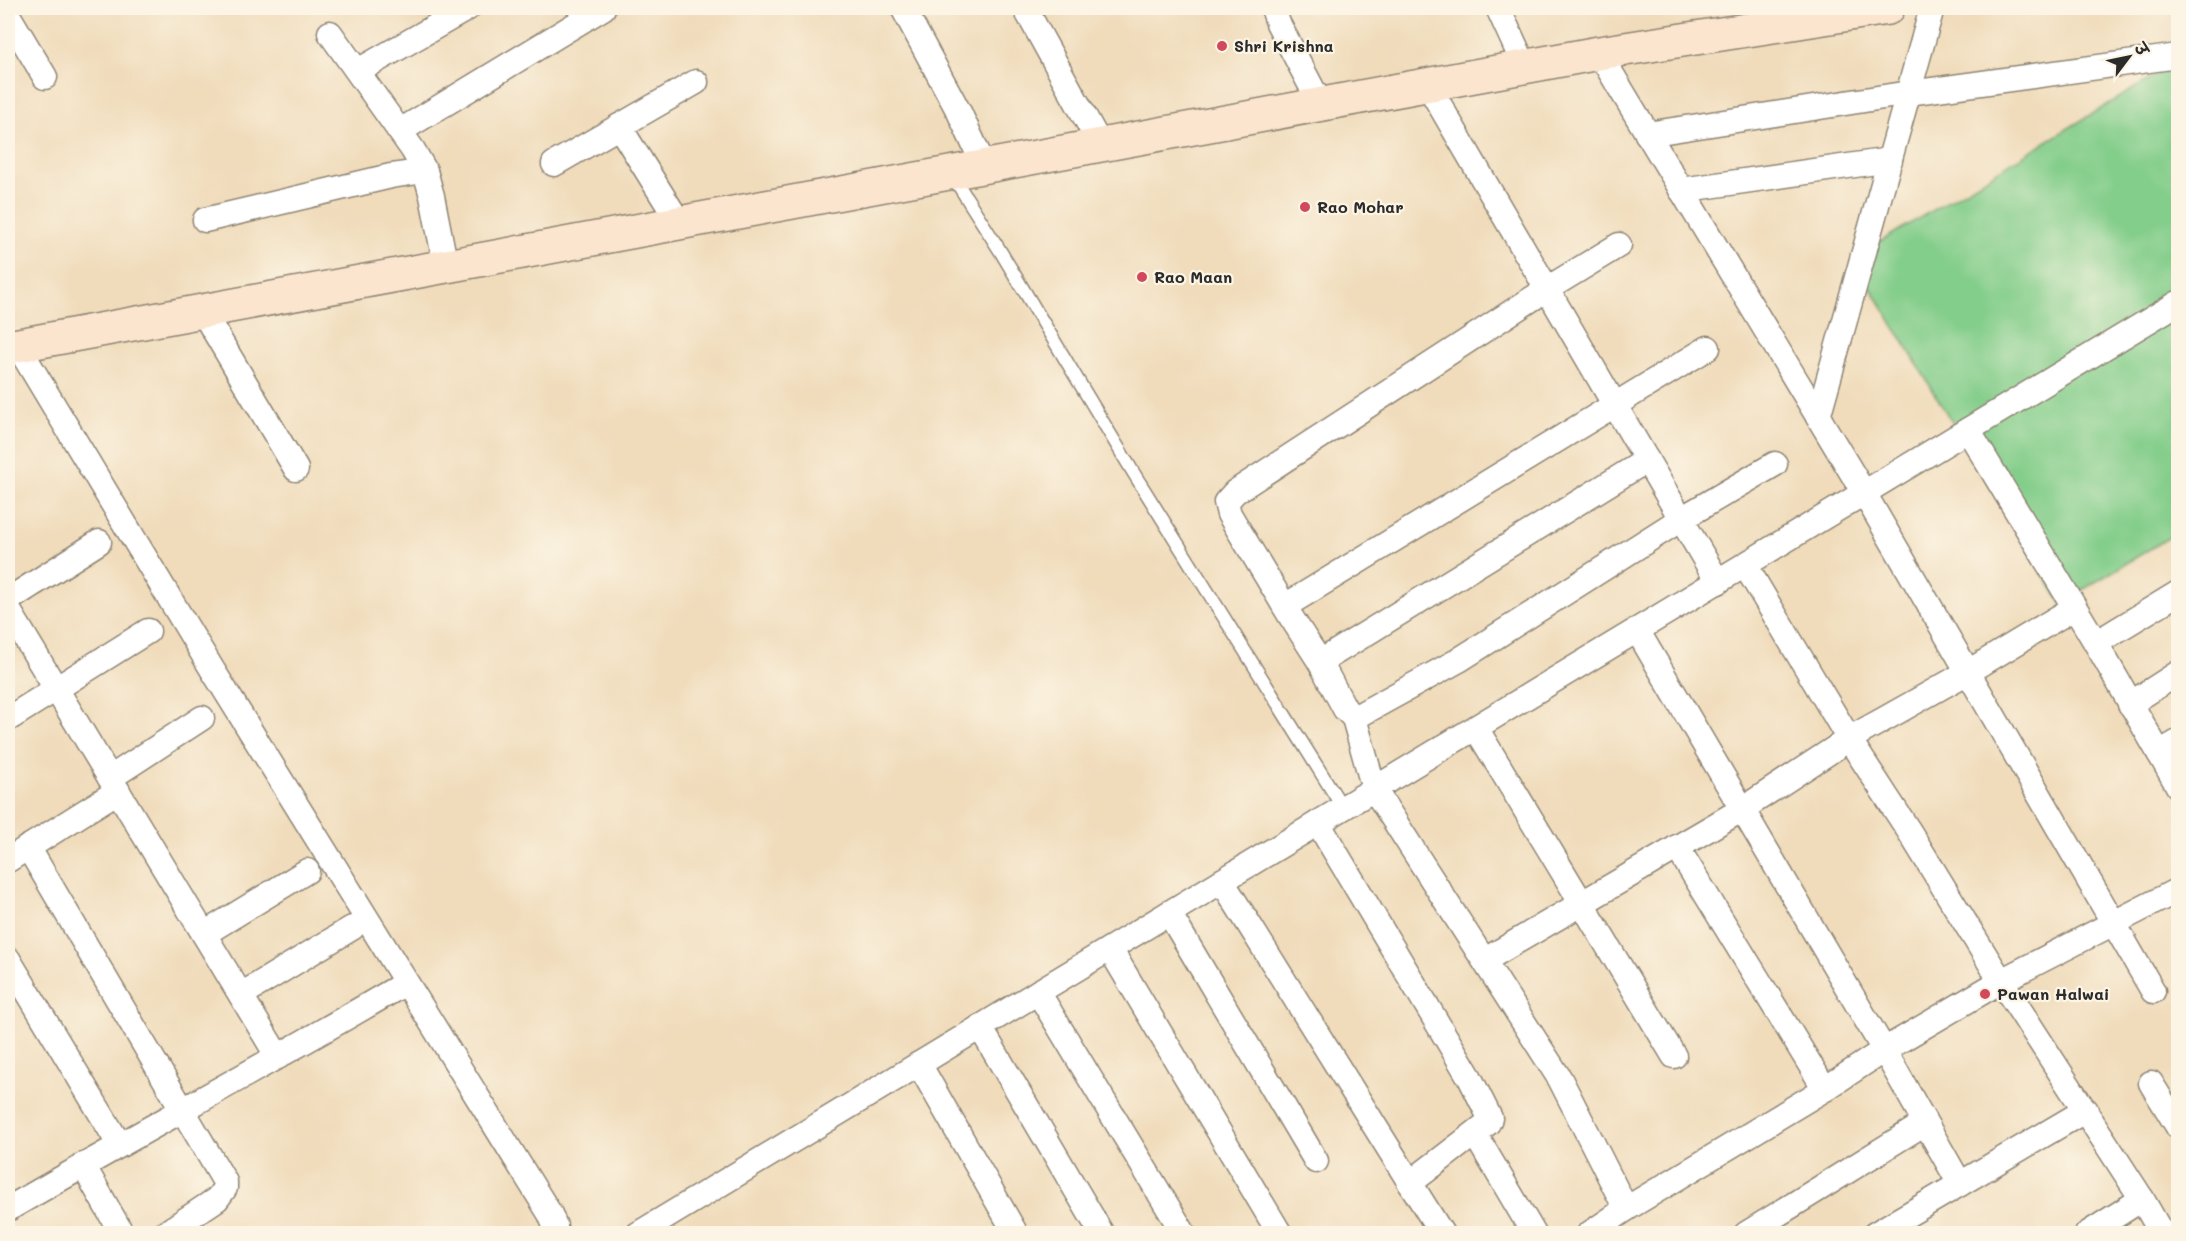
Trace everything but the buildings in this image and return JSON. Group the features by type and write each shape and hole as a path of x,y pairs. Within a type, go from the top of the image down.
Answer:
{"street":[{"path":"358,71 468,8"},
{"path":"400,131 603,8"},
{"path":"903,8 959,112 985,168"},
{"path":"1025,8 1101,146"},
{"path":"1273,8 1278,23 1321,105"},
{"path":"1497,8 1525,67"},
{"path":"555,1233 550,1214 13,346 1525,67 1888,8"},
{"path":"1818,417 1932,8"},
{"path":"8,15 45,77"},
{"path":"330,33 413,150 424,171 432,196 446,267"},
{"path":"1599,54 1864,493 2153,991"},
{"path":"1647,134 1909,93 2178,56"},
{"path":"554,164 696,82"},
{"path":"1428,86 1718,582"},
{"path":"619,126 680,224"},
{"path":"1681,190 1890,160"},
{"path":"205,220 391,176 424,171"},
{"path":"1619,245 1547,289 1234,492 1226,502 1229,514 1320,662 1345,709 1354,718 1374,789 1560,1080 1626,1209"},
{"path":"638,1233 2178,303"},
{"path":"203,312 296,469"},
{"path":"1285,606 1708,348"},
{"path":"1968,430 2130,704 2169,748 2178,786"},
{"path":"1320,662 1647,460"},
{"path":"1354,718 1459,660 1681,519 1774,464"},
{"path":"8,600 99,542"},
{"path":"1745,565 1849,739 1909,831 2001,981 2142,1198 2162,1233"},
{"path":"2096,643 2178,593"},
{"path":"1485,960 1741,810 1849,739 1968,672 2074,608"},
{"path":"8,609 278,1057"},
{"path":"1637,630 1884,1050 1960,1184"},
{"path":"8,719 148,632"},
{"path":"2130,704 2178,673"},
{"path":"8,860 202,718"},
{"path":"1476,728 1674,1056"},
{"path":"1318,822 1490,1118 1488,1124 1410,1183"},
{"path":"28,847 225,1182 225,1188 217,1199 164,1233"},
{"path":"1677,847 1825,1089"},
{"path":"204,934 307,871"},
{"path":"1222,881 1442,1233"},
{"path":"1600,1230 1626,1209 1825,1089 1884,1050 2001,981 2178,890"},
{"path":"1169,913 1316,1161"},
{"path":"241,995 352,928"},
{"path":"1110,949 1280,1233"},
{"path":"8,959 118,1144"},
{"path":"8,1209 118,1144 184,1110 397,988"},
{"path":"1038,992 1184,1233"},
{"path":"980,1027 1102,1233"},
{"path":"920,1064 1016,1233"},
{"path":"2151,1083 2178,1127"},
{"path":"1875,1233 2086,1110"},
{"path":"1746,1233 1925,1123"},
{"path":"1474,1134 1534,1233"},
{"path":"83,1165 122,1233"},
{"path":"2087,1233 2142,1198"}],"lane":[{"path":"951,174 999,249 1133,472 1343,808"}],"green space":[{"path":"2178,62 2178,532 2061,603 1853,258"}],"place":[{"name":"Shri Krishna","path":"1222,46"},
{"name":"Rao Mohar","path":"1305,207"},
{"name":"Rao Maan","path":"1142,277"},
{"name":"Pawan Halwai","path":"1985,994"}]}
